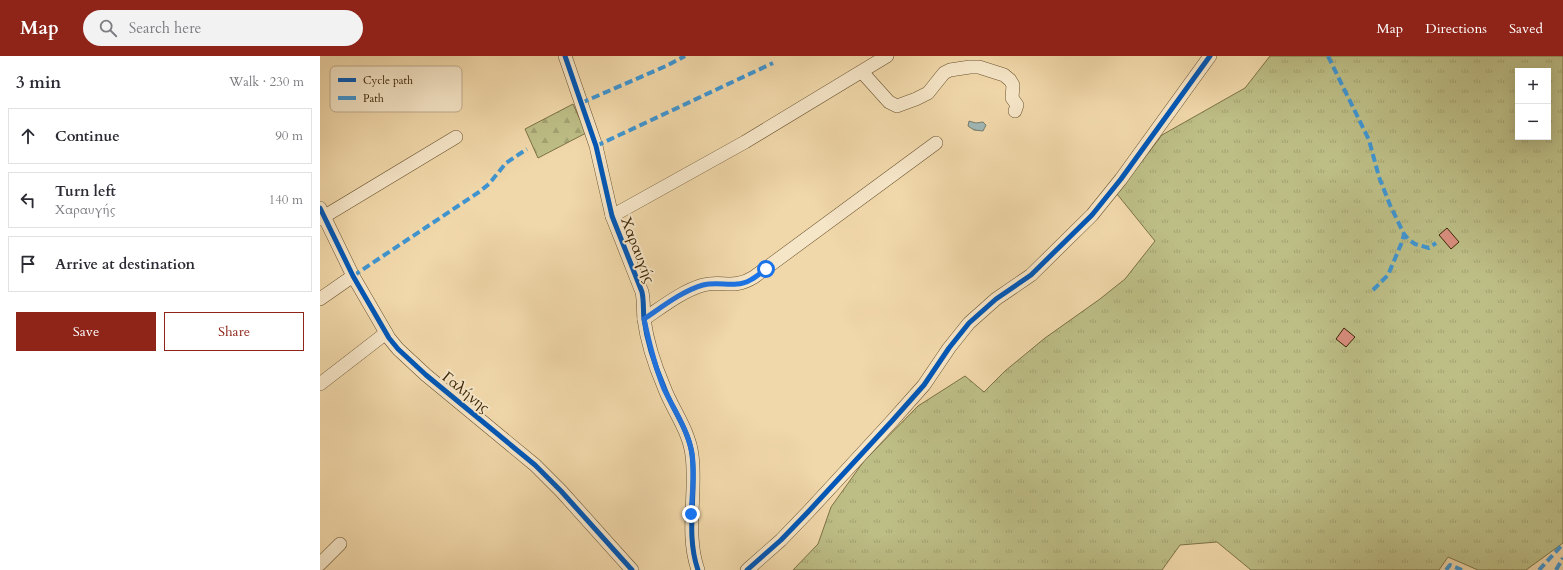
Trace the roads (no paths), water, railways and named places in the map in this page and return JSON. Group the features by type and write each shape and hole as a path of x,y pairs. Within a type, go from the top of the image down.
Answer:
{"street":[{"name":"Χαραυγής","path":"564,56 596,146 612,216 642,292 644,319 650,346 664,387 684,428 692,454 693,481 691,514 694,558 698,570"},
{"path":"612,216 745,142 887,56"},
{"path":"747,570 808,512 896,416 924,384 969,322 996,299 1031,274 1092,216 1121,179 1210,56"},
{"path":"862,72 889,102 897,106 928,93 944,73 950,70 964,67 979,67 1004,75 1010,80 1013,85 1012,98 1017,105 1015,111"},
{"path":"321,214 456,137"},
{"path":"644,319 694,288 704,285 738,284 754,278 936,143"},
{"name":"Γαλήνης","path":"321,214 353,276 386,333 398,349 426,376 535,465 561,491 632,570"},
{"path":"320,299 353,276"},
{"path":"320,384 386,333"},
{"path":"320,564 340,544"}],"water":[{"path":"969,121 976,123 983,122 986,125 983,131 974,130 968,126"}]}
